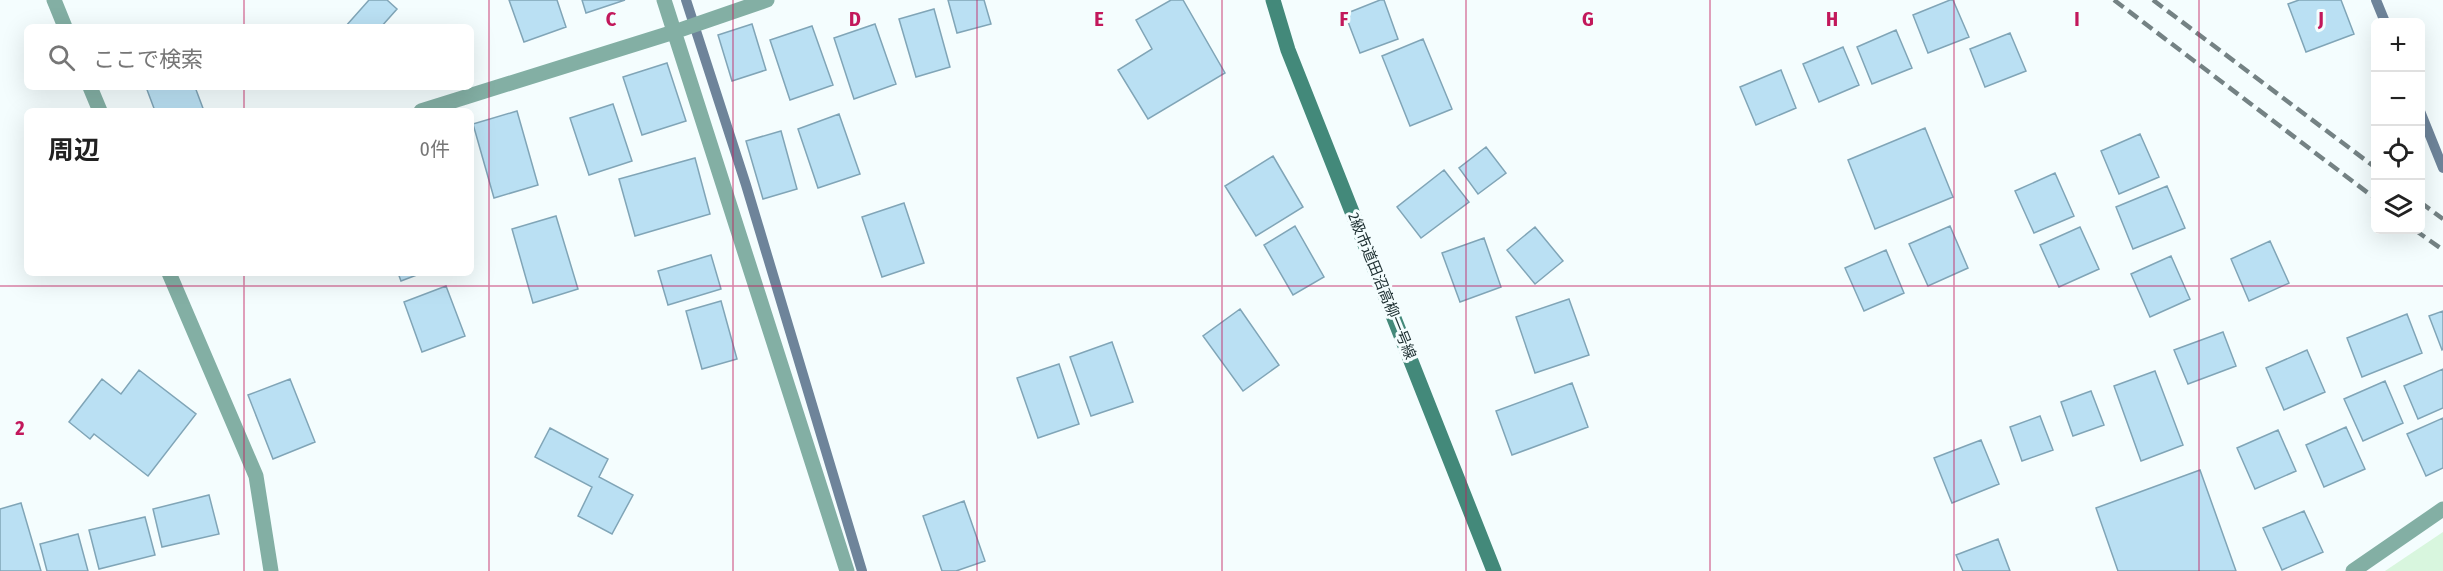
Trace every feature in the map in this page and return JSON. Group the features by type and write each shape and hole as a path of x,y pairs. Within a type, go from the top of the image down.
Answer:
{"street":[{"path":"54,0 64,24"},
{"path":"664,0 847,571"},
{"path":"431,108 674,32 767,0"},
{"name":"2級市道田沼高柳一号線","path":"1273,0 1288,50 1494,571"},
{"path":"91,90 99,108"},
{"path":"170,276 256,476 271,571"},
{"path":"2353,571 2443,509"}],"green space":[{"path":"2443,532 2443,571 2385,571"}],"building":[{"path":"369,0 387,0 397,9 384,24 348,24"},
{"path":"509,0 557,0 566,27 524,42"},
{"path":"582,0 625,0 586,13"},
{"path":"948,0 984,0 991,24 957,33"},
{"path":"1171,0 1183,0 1225,73 1148,119 1118,70 1152,49 1136,20"},
{"path":"1384,0 1398,39 1360,53 1345,14"},
{"path":"1953,0 1969,37 1928,53 1913,15"},
{"path":"2299,0 2341,0 2354,34 2306,52 2288,4"},
{"path":"934,9 950,67 916,77 899,19"},
{"path":"752,24 766,70 732,81 718,35"},
{"path":"875,24 896,84 854,99 834,38"},
{"path":"812,26 833,85 790,100 770,40"},
{"path":"1896,30 1912,68 1872,84 1857,47"},
{"path":"2010,33 2026,71 1985,87 1970,49"},
{"path":"1423,39 1452,109 1410,126 1382,56"},
{"path":"1843,47 1859,85 1819,102 1803,64"},
{"path":"667,63 686,121 642,135 623,77"},
{"path":"1781,70 1796,108 1756,125 1740,87"},
{"path":"147,90 196,90 203,108 154,108"},
{"path":"613,104 632,161 589,175 570,118"},
{"path":"517,111 538,185 494,198 474,124"},
{"path":"839,114 860,174 818,188 798,129"},
{"path":"1925,128 1953,197 1875,229 1848,160"},
{"path":"781,131 797,189 763,199 746,141"},
{"path":"2140,134 2159,177 2119,194 2101,151"},
{"path":"1486,147 1506,173 1478,194 1459,168"},
{"path":"1273,156 1303,207 1256,236 1225,186"},
{"path":"695,158 710,214 635,236 619,179"},
{"path":"1444,170 1469,202 1421,238 1397,207"},
{"path":"2055,173 2074,216 2034,233 2015,191"},
{"path":"2167,186 2185,228 2133,249 2116,207"},
{"path":"904,203 924,263 882,277 862,217"},
{"path":"556,216 578,289 533,303 512,229"},
{"path":"1295,226 1324,277 1293,295 1264,245"},
{"path":"1950,226 1968,268 1928,286 1909,244"},
{"path":"1535,227 1563,261 1535,284 1507,250"},
{"path":"2080,227 2099,269 2059,287 2040,245"},
{"path":"1484,238 1501,287 1460,302 1442,253"},
{"path":"2270,241 2289,283 2249,301 2231,259"},
{"path":"1886,250 1904,293 1864,311 1845,268"},
{"path":"711,255 721,289 668,305 658,271"},
{"path":"2171,256 2190,299 2150,317 2131,274"},
{"path":"399,276 414,276 401,281"},
{"path":"446,286 465,336 422,352 404,302"},
{"path":"1569,299 1589,355 1535,373 1516,317"},
{"path":"721,301 737,359 702,369 686,311"},
{"path":"1240,309 1279,365 1243,391 1203,336"},
{"path":"2443,311 2443,349 2442,350 2429,316"},
{"path":"2407,314 2422,353 2362,377 2347,338"},
{"path":"2223,332 2236,366 2188,384 2174,350"},
{"path":"1112,342 1133,402 1091,416 1070,357"},
{"path":"2307,350 2325,392 2284,410 2266,368"},
{"path":"1059,364 1079,424 1038,438 1017,378"},
{"path":"2443,369 2443,408 2418,419 2404,386"},
{"path":"139,370 196,414 148,476 94,434 90,439 69,422 102,379 121,394"},
{"path":"2155,371 2183,445 2141,461 2114,386"},
{"path":"290,379 315,442 273,459 248,395"},
{"path":"2385,381 2403,423 2363,441 2344,399"},
{"path":"1572,383 1588,427 1512,455 1496,411"},
{"path":"2091,391 2104,425 2073,436 2061,402"},
{"path":"2040,416 2053,450 2022,461 2010,427"},
{"path":"2443,418 2443,468 2426,476 2407,434"},
{"path":"2346,427 2365,469 2324,487 2306,445"},
{"path":"550,428 608,459 599,477 633,495 612,534 578,516 592,487 535,457"},
{"path":"2278,430 2296,471 2255,489 2237,448"},
{"path":"1981,440 1999,484 1952,503 1934,458"},
{"path":"2200,470 2236,571 2118,571 2096,508"},
{"path":"209,495 219,534 162,547 153,509"},
{"path":"964,501 985,561 956,571 942,571 923,516"},
{"path":"21,503 41,571 0,571 0,509"},
{"path":"2304,511 2323,552 2282,570 2263,528"},
{"path":"145,517 155,555 99,569 89,530"},
{"path":"78,534 88,571 47,571 40,544"},
{"path":"1998,539 2010,571 1963,571 1956,555"}],"waterway":[{"path":"686,0 746,185 862,571"},
{"path":"2376,0 2383,18"},
{"path":"2425,123 2443,168"}],"railway":[{"path":"2114,0 2371,195"},
{"path":"2153,0 2371,164"},
{"path":"2425,206 2443,219"},
{"path":"2421,234 2443,250"}]}
